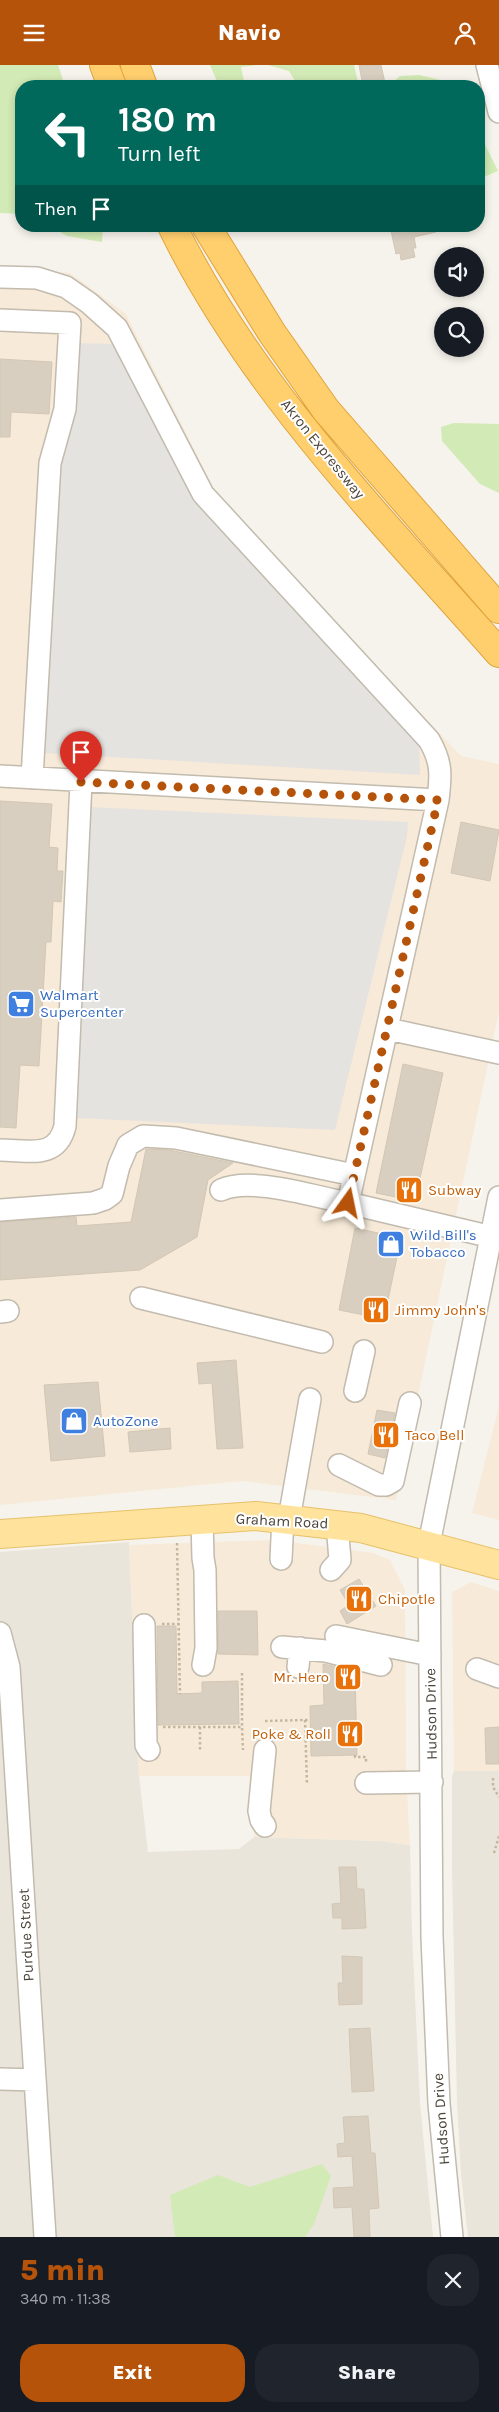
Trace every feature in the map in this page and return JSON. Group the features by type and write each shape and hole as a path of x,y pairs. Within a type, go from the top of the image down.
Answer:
{"highway":[{"path":"104,65 110,80"},
{"path":"135,65 141,80"},
{"name":"Akron Expressway","path":"175,232 190,262 250,355 308,435 499,653"},
{"name":"Akron Expressway","path":"210,232 272,333 326,410 499,609"}],"main road":[{"name":"Graham Road","path":"0,1533 256,1516 361,1527 429,1544 499,1565"}],"street":[{"path":"487,65 499,112"},
{"path":"0,277 37,279 66,287 90,303 117,328 203,493 429,741 438,755 441,771 438,800 388,1029 377,1065 348,1203"},
{"path":"0,320 70,323 65,409 50,463 32,778"},
{"path":"0,776 81,782 438,800"},
{"path":"0,1150 46,1150 56,1146 62,1139 65,1126 81,782"},
{"path":"388,1029 499,1053"},
{"path":"0,1210 93,1203 105,1199 112,1194 118,1166 128,1145 143,1136 176,1139 354,1175"},
{"path":"221,1190 230,1186 259,1185 348,1203 492,1237"},
{"name":"Hudson Drive","path":"452,2237 439,2104 432,1937 429,1544 499,1197"},
{"path":"141,1298 322,1342"},
{"path":"355,1391 364,1351"},
{"path":"281,1559 286,1519 310,1399"},
{"path":"339,1465 379,1485 386,1485 393,1481 397,1471 410,1403"},
{"path":"202,1519 203,1558 206,1570 206,1648 203,1665"},
{"path":"331,1570 340,1560 337,1524"},
{"path":"149,1750 146,1745 152,1624"},
{"name":"Purdue Street","path":"0,1633 9,1667 45,2237"},
{"path":"336,1636 430,1655"},
{"path":"293,1654 335,1653 381,1665"},
{"path":"477,1669 499,1677"},
{"path":"265,1750 258,1811 261,1820 266,1826"},
{"path":"366,1783 432,1783"},
{"path":"0,2079 35,2080"}],"path":[{"path":"177,1542 180,1693"},
{"path":"152,1624 179,1624"},
{"path":"242,1673 243,1750"},
{"path":"305,1720 307,1785"},
{"path":"265,1721 310,1720"},
{"path":"161,1727 242,1727"},
{"path":"200,1727 200,1751"},
{"path":"493,1778 494,1787 499,1797"},
{"path":"494,1853 499,1836"}],"shaded area":[{"path":"0,268 70,273 126,314 217,495 461,756 499,764 499,1011 396,1500 242,1481 0,1505"},
{"path":"78,343 113,344 177,467 419,741 420,775 43,753 61,458 75,415"},
{"path":"89,807 408,822 407,836 335,1130 75,1118"},
{"path":"499,1406 499,1520 472,1513"},
{"path":"274,1540 373,1553 390,1560 405,1590 406,1774 410,1845 381,1841 254,1837 249,1776 139,1776 129,1545"},
{"path":"129,1542 139,1776 148,1852 239,1849 254,1837 381,1841 410,1845 420,2103 433,2237 0,2237 0,1552"},
{"path":"471,1582 499,1591 499,1771 454,1771 452,1592"},
{"path":"454,1771 499,1771 499,2237 468,2237 461,2175 457,2103 452,1869 452,1776"}],"green space":[{"path":"0,65 58,65 63,80 15,80 15,214 0,213"},
{"path":"210,65 257,65 241,67 244,80 216,80"},
{"path":"268,65 354,65 358,80 294,80 289,71"},
{"path":"419,75 441,80 395,80 400,76"},
{"path":"485,144 498,171 485,176"},
{"path":"60,232 103,232 102,242 67,236"},
{"path":"454,423 499,424 499,493 480,484 442,441 441,427"},
{"path":"322,2164 331,2176 314,2224 305,2237 175,2237 170,2195 218,2175 250,2187"}],"building":[{"path":"359,65 381,65 384,80 362,80"},
{"path":"391,232 436,232 414,237 416,248 413,248 415,257 401,260 400,253 396,254"},
{"path":"0,359 52,362 49,414 11,412 10,437 0,437"},
{"name":"Walmart Supercenter","path":"0,801 52,804 49,847 58,848 57,871 63,871 61,902 53,901 51,942 46,942 39,1066 20,1065 16,1128 0,1127"},
{"path":"461,822 499,830 490,881 451,873"},
{"path":"403,1064 443,1073 415,1201 376,1193"},
{"path":"146,1149 169,1150 233,1163 208,1180 197,1237 140,1270 0,1280 0,1222 76,1217 77,1226 131,1222"},
{"path":"355,1228 401,1238 384,1319 339,1310"},
{"path":"236,1360 243,1448 217,1449 212,1383 199,1384 197,1363"},
{"name":"AutoZone","path":"98,1382 105,1456 51,1461 44,1385"},
{"name":"Taco Bell","path":"377,1410 395,1413 385,1458 368,1454"},
{"path":"170,1428 171,1449 130,1452 128,1432"},
{"path":"359,1579 376,1606 347,1624 340,1611 349,1605 340,1590"},
{"path":"218,1611 257,1611 258,1655 218,1654"},
{"path":"157,1626 176,1626 177,1694 202,1693 202,1682 238,1681 239,1724 158,1725"},
{"path":"323,1664 355,1671 357,1755 311,1756 310,1706 324,1705"},
{"path":"499,1727 499,1764 486,1764 485,1728"},
{"path":"339,1867 356,1867 357,1889 364,1889 366,1928 342,1929 342,1918 333,1918 332,1904 341,1903"},
{"path":"342,1956 362,1957 362,2004 339,2005 338,1983 343,1983"},
{"path":"370,2028 374,2091 352,2092 349,2029"},
{"path":"368,2116 371,2153 375,2153 379,2208 369,2209 370,2237 354,2237 352,2207 334,2208 333,2188 354,2187 352,2156 338,2157 337,2144 345,2143 343,2117"}],"place":[{"name":"Walmart Supercenter","path":"21,1004"},
{"name":"Subway","path":"409,1190"},
{"name":"Wild Bill's Tobacco","path":"391,1244"},
{"name":"Jimmy John's","path":"376,1310"},
{"name":"AutoZone","path":"74,1421"},
{"name":"Taco Bell","path":"386,1435"},
{"name":"Chipotle","path":"359,1599"},
{"name":"Mr. Hero","path":"348,1677"},
{"name":"Poke & Roll","path":"350,1734"}],"route":[{"path":"81,782 438,800 388,1029 377,1065 348,1203"}]}
